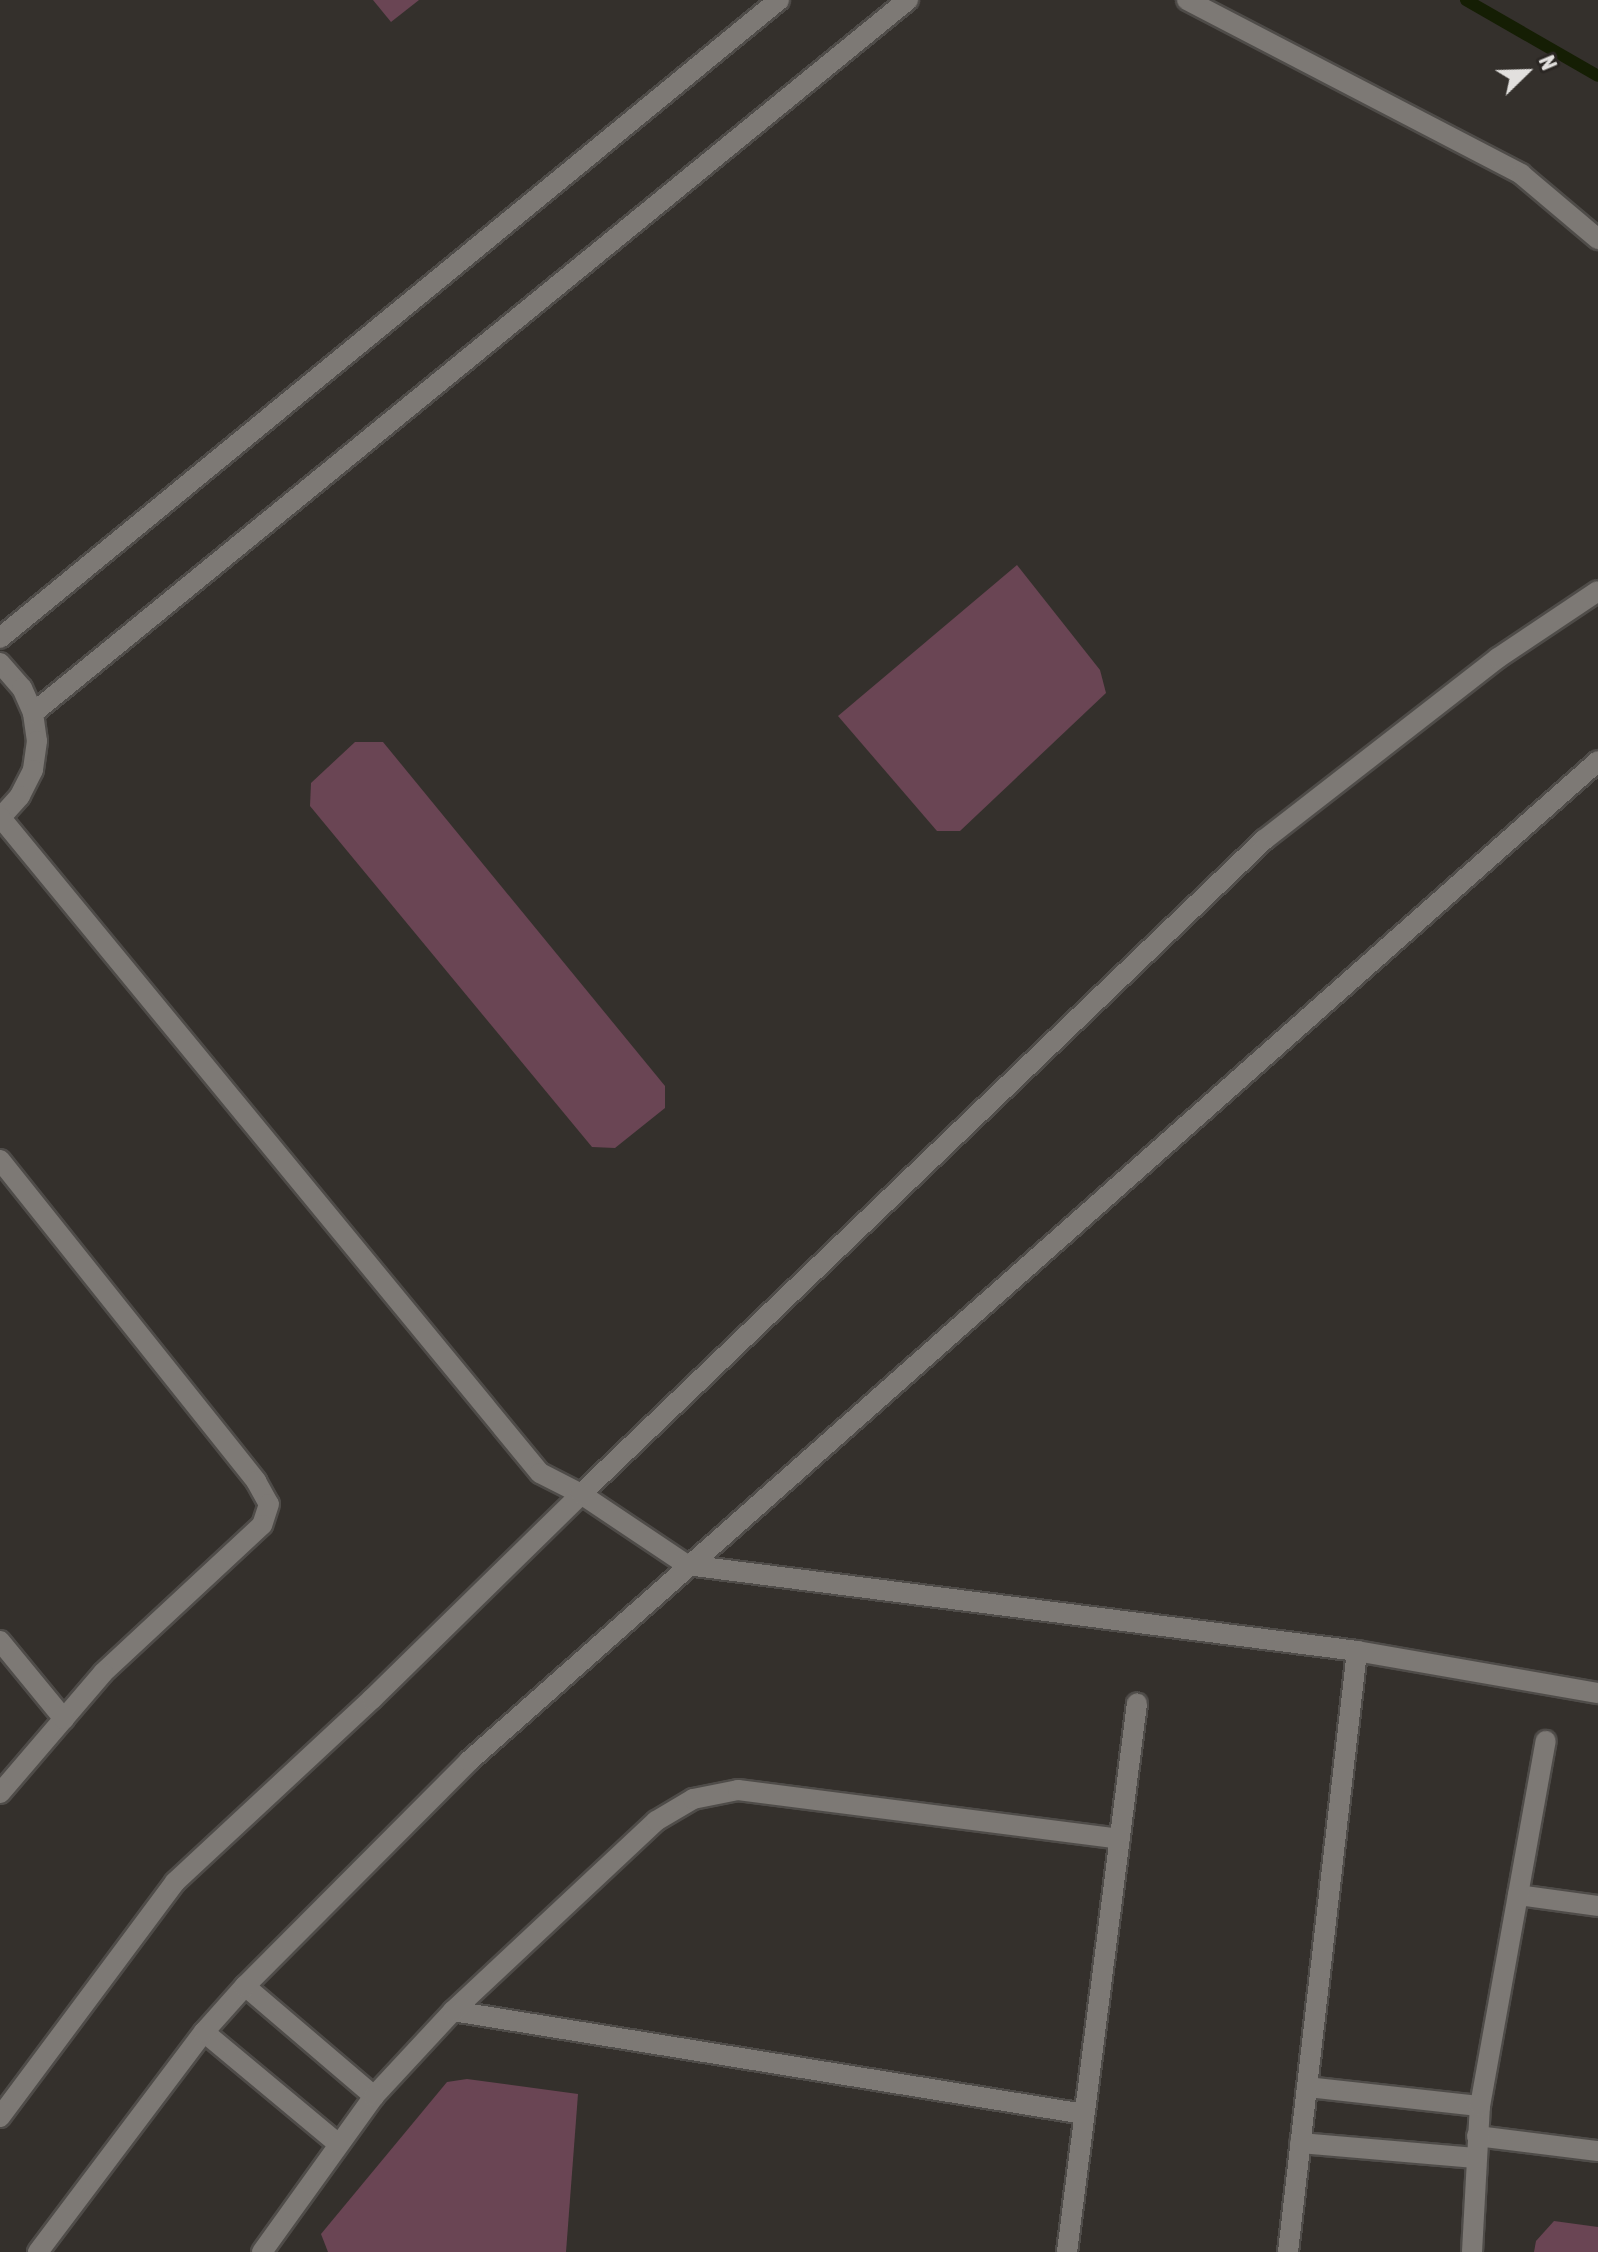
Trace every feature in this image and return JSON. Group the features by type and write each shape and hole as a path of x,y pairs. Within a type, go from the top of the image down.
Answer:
{"street":[{"path":"0,638 779,0"},
{"path":"33,713 908,0"},
{"path":"1187,0 1521,174 1598,239"},
{"path":"0,2117 175,1882 372,1699 581,1494 1264,840 1498,658 1598,591"},
{"path":"0,663 22,688 33,713 37,741 33,770 20,796 1,818 540,1473 581,1494 687,1565 1357,1651 1558,1689 1598,1693"},
{"path":"38,2252 204,2032 245,1986 469,1761 1598,761"},
{"path":"0,1160 256,1481 269,1504 262,1525 217,1571 103,1673 0,1793"},
{"path":"0,1641 64,1719"},
{"path":"1288,2252 1357,1651"},
{"path":"1067,2252 1137,1703"},
{"path":"1472,2252 1480,2106 1546,1741"},
{"path":"262,2252 337,2143 374,2096 453,2011 656,1821 693,1799 738,1790 1120,1839"},
{"path":"1518,1895 1598,1906"},
{"path":"245,1986 374,2096"},
{"path":"453,2011 1084,2114"},
{"path":"204,2032 337,2143"},
{"path":"1307,2087 1480,2106"},
{"path":"1477,2136 1598,2151"},
{"path":"1300,2143 1475,2158"}],"shaded area":[{"path":"373,0 419,0 391,22"},
{"path":"1017,565 1100,670 1106,693 960,831 937,831 838,716"},
{"path":"355,742 383,742 665,1086 665,1108 615,1148 592,1147 310,806 311,783"},
{"path":"467,2079 578,2094 566,2252 328,2252 321,2234 447,2082"},
{"path":"1554,2221 1598,2227 1598,2252 1534,2252 1536,2241"}],"waterway":[{"path":"1466,0 1598,76"}]}
